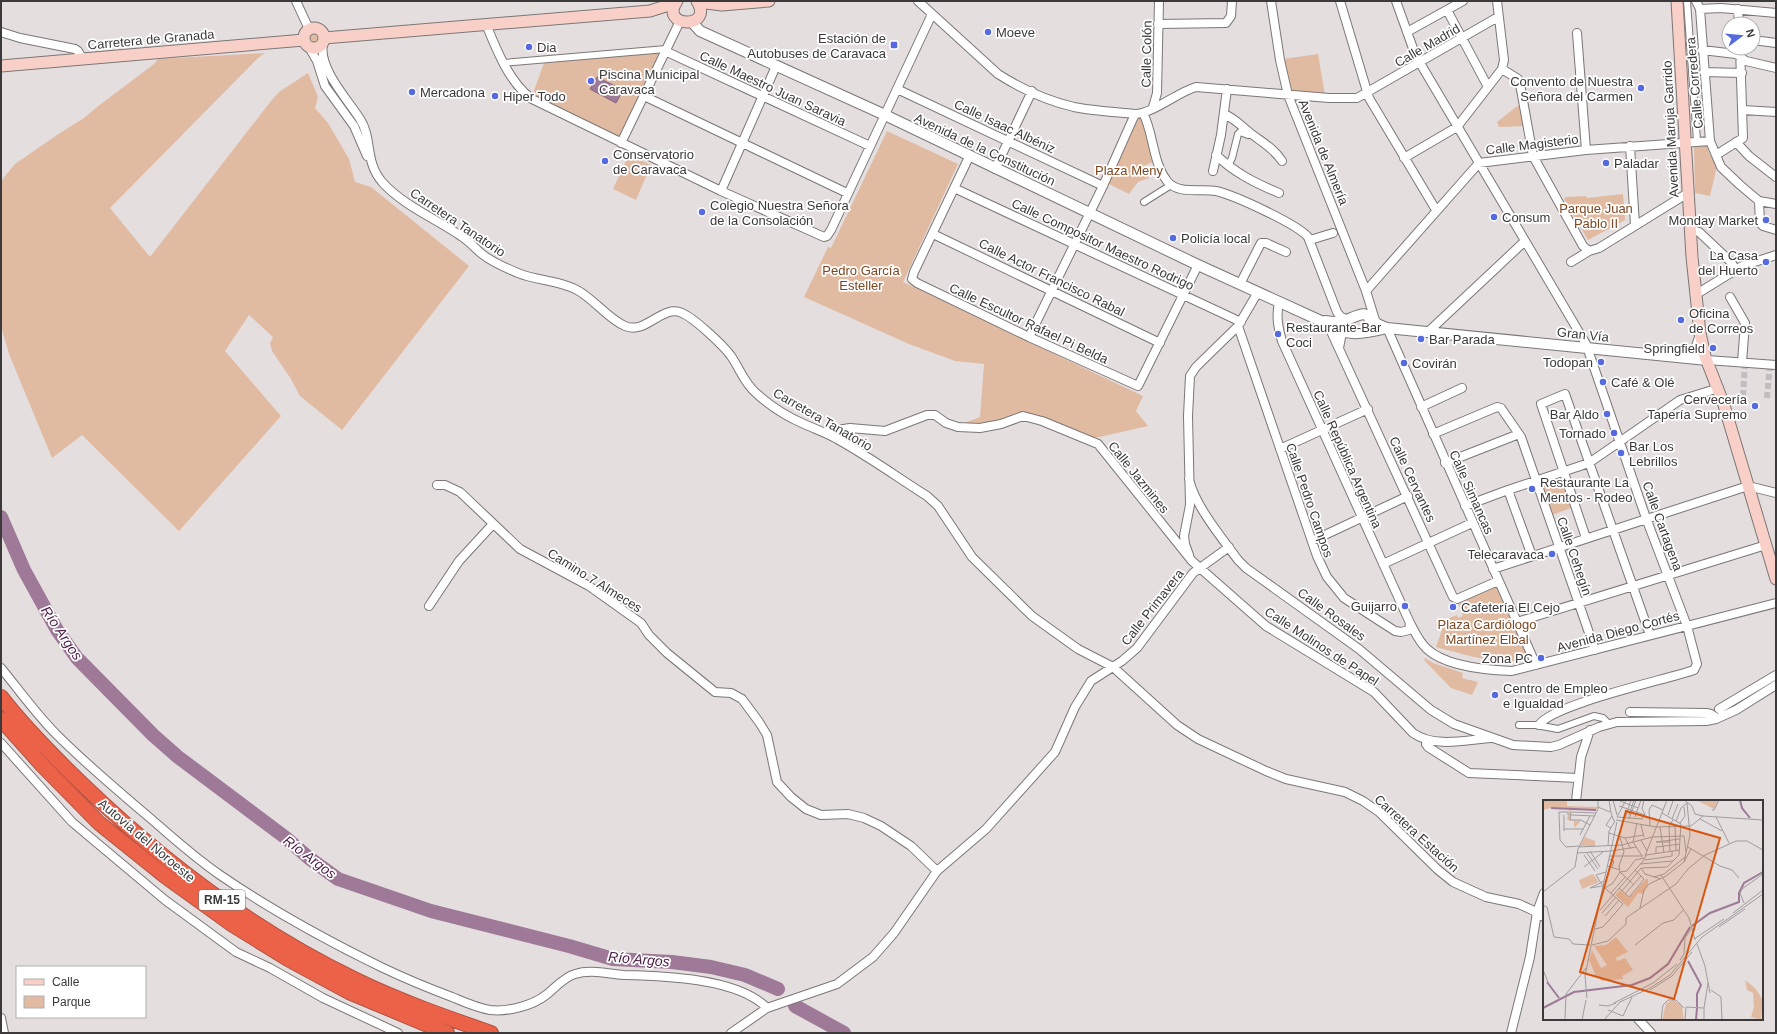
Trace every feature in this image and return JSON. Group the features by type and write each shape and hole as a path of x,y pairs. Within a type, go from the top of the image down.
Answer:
{"highway":[{"name":"Autovía del Noroeste","path":"1,697 56,758 106,808 173,865 243,914 296,947 356,980 451,1019 491,1033"},
{"name":"Autovía del Noroeste","path":"1,719 42,765 100,823 165,876 232,925 288,959 349,992 447,1033"}],"main road":[{"path":"692,22 698,17 698,5 769,1"},
{"name":"Avenida Maruja Garrido","path":"1677,1 1690,229 1695,294 1700,333 1707,360 1717,382 1776,579"},
{"name":"Carretera de Granada","path":"1,66 82,58 306,44 318,48 324,41 486,24 650,10 676,10 684,22 692,22"},
{"path":"306,44 305,34 309,29 315,28 320,30 324,41"}],"street":[{"path":"296,1 309,29"},
{"path":"918,1 998,74 1032,91 1074,107 1139,114 1149,128 1158,164 1167,181 1171,185 1183,189 1216,191 1227,194 1265,211 1304,232 1310,240 1337,312 1340,316 1350,319"},
{"name":"Calle Colón","path":"1153,107 1157,93 1158,1"},
{"path":"1158,24 1224,24 1229,21 1232,1"},
{"name":"Avenida de Almería","path":"1271,1 1280,60 1288,95 1376,319"},
{"path":"1340,1 1367,94 1436,210"},
{"name":"Calle Cartagena","path":"1396,1 1420,62 1588,348 1646,518 1687,626 1697,664 1694,670 1611,693 1566,708 1548,716 1538,725"},
{"path":"1407,32 1463,1"},
{"path":"1404,158 1457,127 1502,69 1504,60 1497,1"},
{"path":"1687,1 1697,141"},
{"path":"1696,1 1700,9 1721,8 1776,13"},
{"name":"Calle Corredera","path":"1700,9 1710,141 1722,167 1740,185 1759,200"},
{"path":"1738,9 1738,16"},
{"path":"621,143 666,50 676,10"},
{"path":"1447,10 1488,87"},
{"path":"486,24 503,63 519,88 531,99 721,191 815,234 825,237 831,230 932,14"},
{"name":"Calle Madrid","path":"1139,114 1196,87 1352,99 1367,94 1498,17"},
{"name":"Avenida de la Constitución","path":"692,22 700,31 885,115 1198,265 1321,321"},
{"path":"1,32 20,38 75,49 82,58"},
{"path":"1576,33 1586,150"},
{"path":"324,41 322,48 328,70 342,92"},
{"path":"1761,41 1776,43"},
{"path":"306,44 332,88 352,94 348,102 349,110 359,129 362,144"},
{"path":"503,63 666,50"},
{"name":"Calle Maestro Juan Saravia","path":"666,50 870,146"},
{"path":"1702,50 1736,54 1746,61 1776,68"},
{"path":"1716,155 1743,138 1741,58"},
{"path":"317,61 325,86 354,126 362,144"},
{"path":"721,191 776,66"},
{"path":"1502,69 1518,79 1533,156 1583,246 1589,251"},
{"path":"1704,72 1742,73"},
{"name":"Calle Isaac Albéniz","path":"897,89 1103,186"},
{"path":"1213,171 1224,114 1227,89"},
{"path":"995,169 1032,91"},
{"path":"644,96 847,193"},
{"path":"348,102 364,126 371,161"},
{"path":"1743,110 1776,112"},
{"path":"1030,337 1074,243 1139,114"},
{"path":"1224,114 1235,120 1273,150 1282,161"},
{"path":"1228,166 1232,158 1238,134 1240,132 1248,135 1249,132"},
{"name":"Calle Magisterio","path":"1366,291 1479,163 1586,150 1710,141"},
{"path":"1736,142 1748,156 1776,177"},
{"name":"Carretera Tanatorio","path":"362,144 383,183 462,236 485,257 503,267 528,277 561,283 575,289 626,327 631,328 644,325 670,312 677,311 689,317 731,356 744,379 756,394 801,423 824,432 849,446 926,496 938,506 972,557 1032,616 1078,649 1113,667"},
{"path":"1630,146 1635,225"},
{"path":"1216,155 1228,166 1254,183 1279,193"},
{"path":"933,234 970,157"},
{"path":"1144,202 1171,185"},
{"name":"Calle Compositor Maestro Rodrigo","path":"954,188 1074,243 1239,324"},
{"path":"1571,262 1589,251 1594,251 1688,193"},
{"path":"1776,204 1759,200 1760,223 1763,226 1776,230"},
{"path":"1673,202 1683,202 1690,215"},
{"path":"1690,229 1699,232 1731,262 1734,267 1733,272"},
{"path":"1310,240 1333,232"},
{"name":"Calle Escultor Rafael Pi Belda","path":"933,234 914,272 912,279 917,283 1030,337 1138,386 1160,343"},
{"name":"Calle Actor Francisco Rabal","path":"933,234 1160,343"},
{"path":"1428,332 1525,241"},
{"path":"1240,284 1261,243 1266,243 1286,252"},
{"path":"1695,294 1749,263 1776,255"},
{"path":"1160,343 1182,295 1198,265"},
{"path":"1192,561 1185,544 1185,530 1189,510 1190,479 1188,409 1190,376 1196,367 1239,324 1258,292"},
{"path":"1730,297 1744,320 1742,362"},
{"name":"Calle República Argentina","path":"1279,302 1276,314 1277,325 1282,341 1410,623"},
{"path":"1321,321 1340,322 1361,314 1376,319"},
{"path":"1339,348 1342,332 1350,319"},
{"path":"1350,319 1350,328 1360,333"},
{"path":"1321,321 1329,327 1342,332 1360,333 1369,329 1376,319"},
{"path":"1360,333 1376,319"},
{"name":"Gran Vía","path":"1376,319 1428,332 1707,360 1776,365"},
{"name":"Calle Simancas","path":"1376,319 1421,407 1536,665"},
{"name":"Calle Pedro Campos","path":"1239,324 1280,449 1312,541 1327,577 1344,598 1395,631 1406,632 1409,630 1410,623"},
{"name":"Calle Cervantes","path":"1329,327 1454,598 1460,598 1498,581"},
{"path":"1562,345 1575,340 1578,334 1577,328"},
{"path":"1680,357 1694,352 1699,342 1700,333"},
{"path":"1595,366 1597,355 1604,351 1611,350"},
{"path":"1465,506 1535,480 1590,463 1620,440 1680,400 1717,382 1718,366 1728,361"},
{"path":"1421,407 1462,388"},
{"path":"1586,538 1540,404 1565,394 1634,586 1650,635"},
{"name":"Calle Cehegín","path":"1433,434 1499,406 1519,434 1595,650"},
{"path":"1280,449 1368,409"},
{"name":"Calle Jazmines","path":"824,432 850,428 885,431 927,414 935,415 946,423 958,427 980,428 1009,421 1019,416 1028,416 1098,444 1192,561"},
{"path":"1445,463 1519,434"},
{"name":"Calle Rosales","path":"1190,479 1194,495 1229,547 1246,568 1359,649 1431,710 1454,724 1491,738"},
{"name":"Camino 7 Almeces","path":"437,485 445,485 460,492 520,549 589,586 642,623 650,635 667,653 715,692 731,693 742,699 760,722 767,735 778,782 790,797 806,809 821,815 848,814 864,818 891,832 911,846 937,871"},
{"path":"1493,569 1559,546 1748,486 1776,493"},
{"path":"1508,490 1532,556"},
{"path":"1312,541 1408,496"},
{"path":"1189,510 1193,506 1202,507"},
{"path":"1383,564 1472,522"},
{"path":"429,606 459,561 494,524"},
{"path":"1173,539 1185,530"},
{"path":"1518,622 1578,602 1766,546"},
{"name":"Calle Primavera","path":"731,1033 767,1008 831,987 866,964 884,945 937,871 986,829 1011,799 1043,767 1055,752 1075,707 1088,685 1098,676 1113,667 1138,648 1196,570 1229,547"},
{"name":"Calle Molinos de Papel","path":"1192,561 1196,570 1266,626 1366,687 1413,733 1420,738 1428,740 1491,738 1520,746 1551,747 1559,745 1590,730 1609,724 1632,720 1706,721 1736,710 1776,686"},
{"name":"Avenida Diego Cortés","path":"1410,623 1417,637 1428,650 1450,661 1481,669 1512,671 1776,603"},
{"name":"Carretera Estación","path":"1113,667 1177,725 1198,739 1266,772 1345,792 1363,801 1379,812 1437,869 1453,882 1486,897 1519,904 1540,915"},
{"path":"1,668 54,732 101,777 189,852 221,876 300,925 342,948 402,977 478,1008 492,1010 506,1009 531,1003 544,997 568,977 587,972 672,976 736,989 750,994 767,1008"},
{"path":"1719,708 1776,675"},
{"path":"1630,712 1706,713 1717,718"},
{"path":"1519,725 1538,725 1558,729 1594,716 1603,718 1609,724"},
{"path":"1576,800 1581,757 1590,730"},
{"path":"1428,740 1426,744 1428,747 1469,773 1578,778"},
{"path":"1,744 72,822 165,900 236,952 270,968 323,998 398,1033"},
{"path":"1511,1033 1543,898"},
{"path":"1,1018 4,1033"},
{"path":"1639,1020 1651,1033"}],"green space":[{"path":"311,30 317,30 322,35 320,44 317,46 311,46 306,41 306,35"},
{"path":"265,53 257,59 110,208 150,257 271,101 279,92 308,73 318,97 315,108 328,123 349,159 355,182 371,187 469,266 342,430 300,396 291,379 272,351 270,343 273,337 249,315 225,351 281,416 179,531 82,435 52,458 9,354 1,326 1,181 15,164 84,118 154,64 158,59"},
{"name":"Piscina Municipal Caravaca","path":"659,53 617,141 531,99 544,63"},
{"path":"1318,54 1325,95 1292,92 1284,59"},
{"path":"1523,104 1526,126 1499,127 1497,122 1516,107"},
{"name":"Plaza Meny","path":"1138,119 1142,119 1155,161 1144,166 1149,178 1138,182 1129,194 1107,183"},
{"name":"Pedro García Esteller","path":"887,131 958,164 903,282 1143,396 1136,411 1148,426 1089,438 1036,417 966,426 964,423 980,417 984,364 955,361 909,344 804,297 828,247 831,248"},
{"path":"1694,145 1706,145 1717,166 1710,196 1695,193"},
{"path":"629,154 651,165 636,200 613,189"},
{"name":"Parque Juan Pablo II","path":"1623,194 1625,220 1588,240 1564,199 1566,197 1586,196 1587,198"},
{"path":"1560,476 1571,508 1552,515 1540,483"},
{"name":"Plaza Cardiólogo Martínez Elbal","path":"1496,586 1530,659 1506,661 1482,659 1436,647 1444,620 1457,615 1458,618 1463,616 1458,603"},
{"path":"1425,658 1433,663 1463,673 1462,678 1478,682 1472,695 1451,688 1424,660"}],"shaded area":[{"path":"597,77 623,90 616,103 590,89"}],"waterway":[{"name":"Río Argos","path":"1,517 24,570 57,630 77,658 153,735 178,757 338,879 431,911 569,946 613,959 672,962 711,967 745,975 778,989"},
{"name":"Río Argos","path":"795,1006 844,1033"}],"tunnel":[{"path":"1743,396 1745,362"},
{"path":"1767,398 1770,364"}],"place":[{"name":"Moeve","path":"988,32"},
{"name":"Estación de Autobuses de Caravaca","path":"894,45"},
{"name":"Dia","path":"529,47"},
{"name":"Piscina Municipal Caravaca","path":"591,81"},
{"name":"Convento de Nuestra Señora del Carmen","path":"1641,88"},
{"name":"Mercadona","path":"412,92"},
{"name":"Hiper Todo","path":"495,96"},
{"name":"Conservatorio de Caravaca","path":"605,161"},
{"name":"Paladar","path":"1606,163"},
{"name":"Colegio Nuestra Señora de la Consolación","path":"702,212"},
{"name":"Consum","path":"1494,217"},
{"name":"Monday Market","path":"1766,220"},
{"name":"Policía local","path":"1173,238"},
{"name":"La Casa del Huerto","path":"1766,262"},
{"name":"Oficina de Correos","path":"1681,320"},
{"name":"Restaurante-Bar Coci","path":"1278,334"},
{"name":"Bar Parada","path":"1421,339"},
{"name":"Springfield","path":"1713,348"},
{"name":"Todopan","path":"1601,362"},
{"name":"Covirán","path":"1404,363"},
{"name":"Café & Olé","path":"1603,382"},
{"name":"Cervecería Tapería Supremo","path":"1755,406"},
{"name":"Bar Aldo","path":"1607,414"},
{"name":"Tornado","path":"1614,433"},
{"name":"Bar Los Lebrillos","path":"1621,453"},
{"name":"Restaurante La Mentos - Rodeo","path":"1532,489"},
{"name":"Telecaravaca","path":"1552,554"},
{"name":"Guijarro","path":"1405,606"},
{"name":"Cafetería El Cejo","path":"1453,607"},
{"name":"Zona PC","path":"1541,658"},
{"name":"Centro de Empleo e Igualdad","path":"1495,695"}]}
